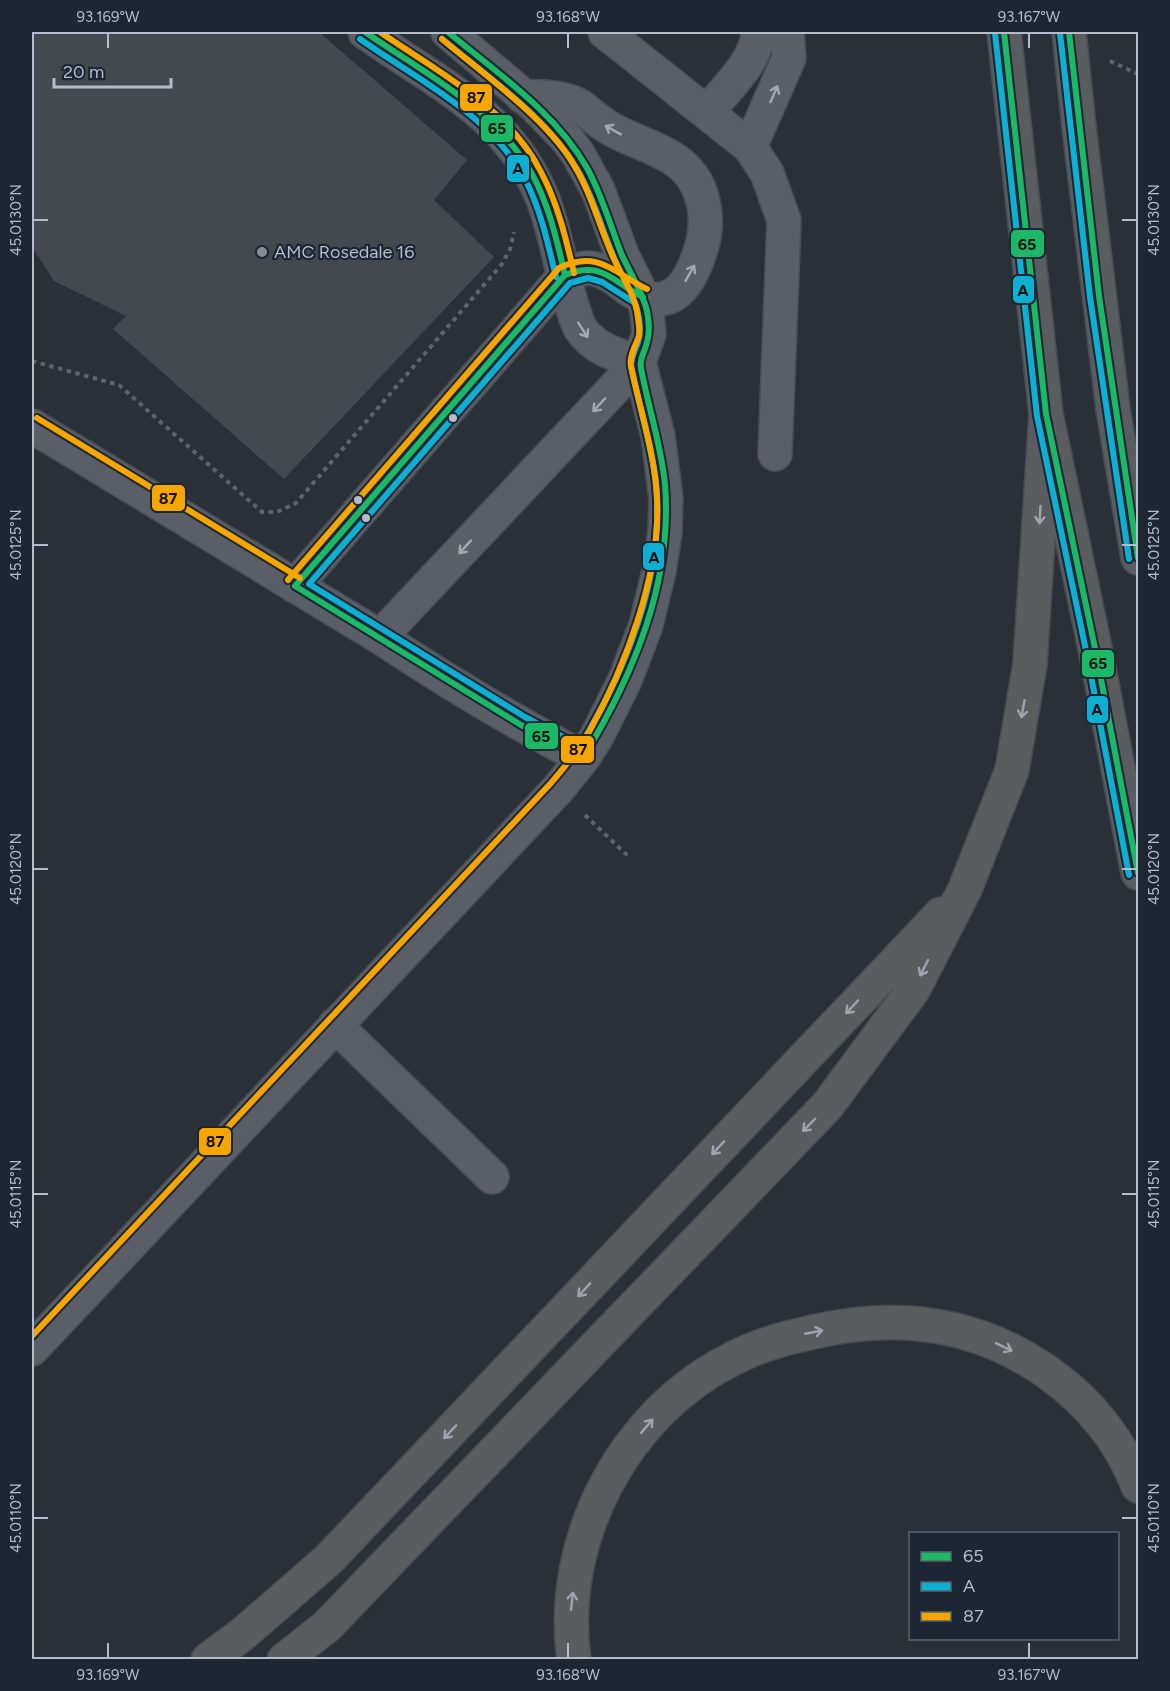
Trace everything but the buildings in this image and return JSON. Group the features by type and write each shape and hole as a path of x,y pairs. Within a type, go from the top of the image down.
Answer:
{"highway":[{"path":"1004,32 1046,414 1097,658 1138,873"},
{"path":"1069,32 1113,409 1138,558"},
{"path":"1096,264 1138,425"},
{"path":"284,1659 327,1626 827,1106 913,990 965,889 1012,770 1030,664 1046,414"},
{"path":"208,1659 244,1633 329,1559 965,889"},
{"path":"574,1659 570,1617 576,1564 593,1509 619,1461 650,1421 686,1388 732,1359 782,1338 840,1326 887,1321 938,1325 987,1339 1029,1359 1068,1387 1103,1423 1131,1466 1138,1486"}],"lane":[{"path":"365,32 441,81 505,136 526,164 542,197 556,240 576,318 586,336 606,351 639,362"},
{"path":"380,637 639,362 649,334 643,297 622,255 598,190 588,170 567,139 522,96 448,32"},
{"path":"605,32 750,147 767,173 784,220 775,454"},
{"path":"707,112 743,69 758,41 758,32"},
{"path":"750,147 789,58 787,32"},
{"path":"295,586 565,275 575,270 594,268 607,274 628,290 643,297 656,299 674,294 695,267 702,248 705,220 702,199 694,179 674,159 607,127 573,103 561,99 522,96"},
{"path":"32,1349 526,825 583,758 608,716 638,649 654,598 662,551 666,512 665,482 658,436 639,362"},
{"path":"32,426 380,637 431,671 521,725 583,758"},
{"path":"336,1025 492,1177"}],"path":[{"path":"32,361 119,385 262,512 277,512 296,502 502,264 510,249 515,231"}],"transit line":[{"name":"65","path":"365,32 479,111 517,151 532,174 543,198 565,275"},
{"name":"87","path":"380,32 470,93 510,128 527,149 541,172 557,209 574,273"},
{"name":"65","path":"295,586 521,725 583,758 633,661 656,592 663,557 666,521 665,484 661,454 641,368 649,330 645,303 621,253 592,178 574,148 559,129 524,94 448,32"},
{"name":"65","path":"1004,32 1046,414 1097,658 1138,873"},
{"name":"65","path":"1069,32 1099,296 1138,558"},
{"name":"A","path":"995,33 1037,416 1088,660 1129,875"},
{"name":"A","path":"1060,33 1090,297 1129,559"},
{"name":"A","path":"360,39 452,101 494,137 526,181 544,228 556,277"},
{"name":"A","path":"442,39 516,99 565,151 585,183 621,273"},
{"name":"87","path":"32,1336 556,777 585,739 602,707 638,619 653,558 657,528 657,499 650,449 631,366 632,354 639,336 635,302 609,247 584,184 571,160 529,112 442,39"},
{"name":"87","path":"288,580 559,268 585,261 596,262 606,265 647,289"},
{"name":"65","path":"295,586 565,275 578,271 598,271 643,297"},
{"name":"A","path":"588,278 602,282 635,303 640,322 640,333 631,366 654,467 657,517 655,552 639,620 613,685 580,746 525,717 309,584 570,283 588,278"},
{"name":"87","path":"37,418 300,578"}],"place":[{"name":"AMC Rosedale 16","path":"262,252"}]}
